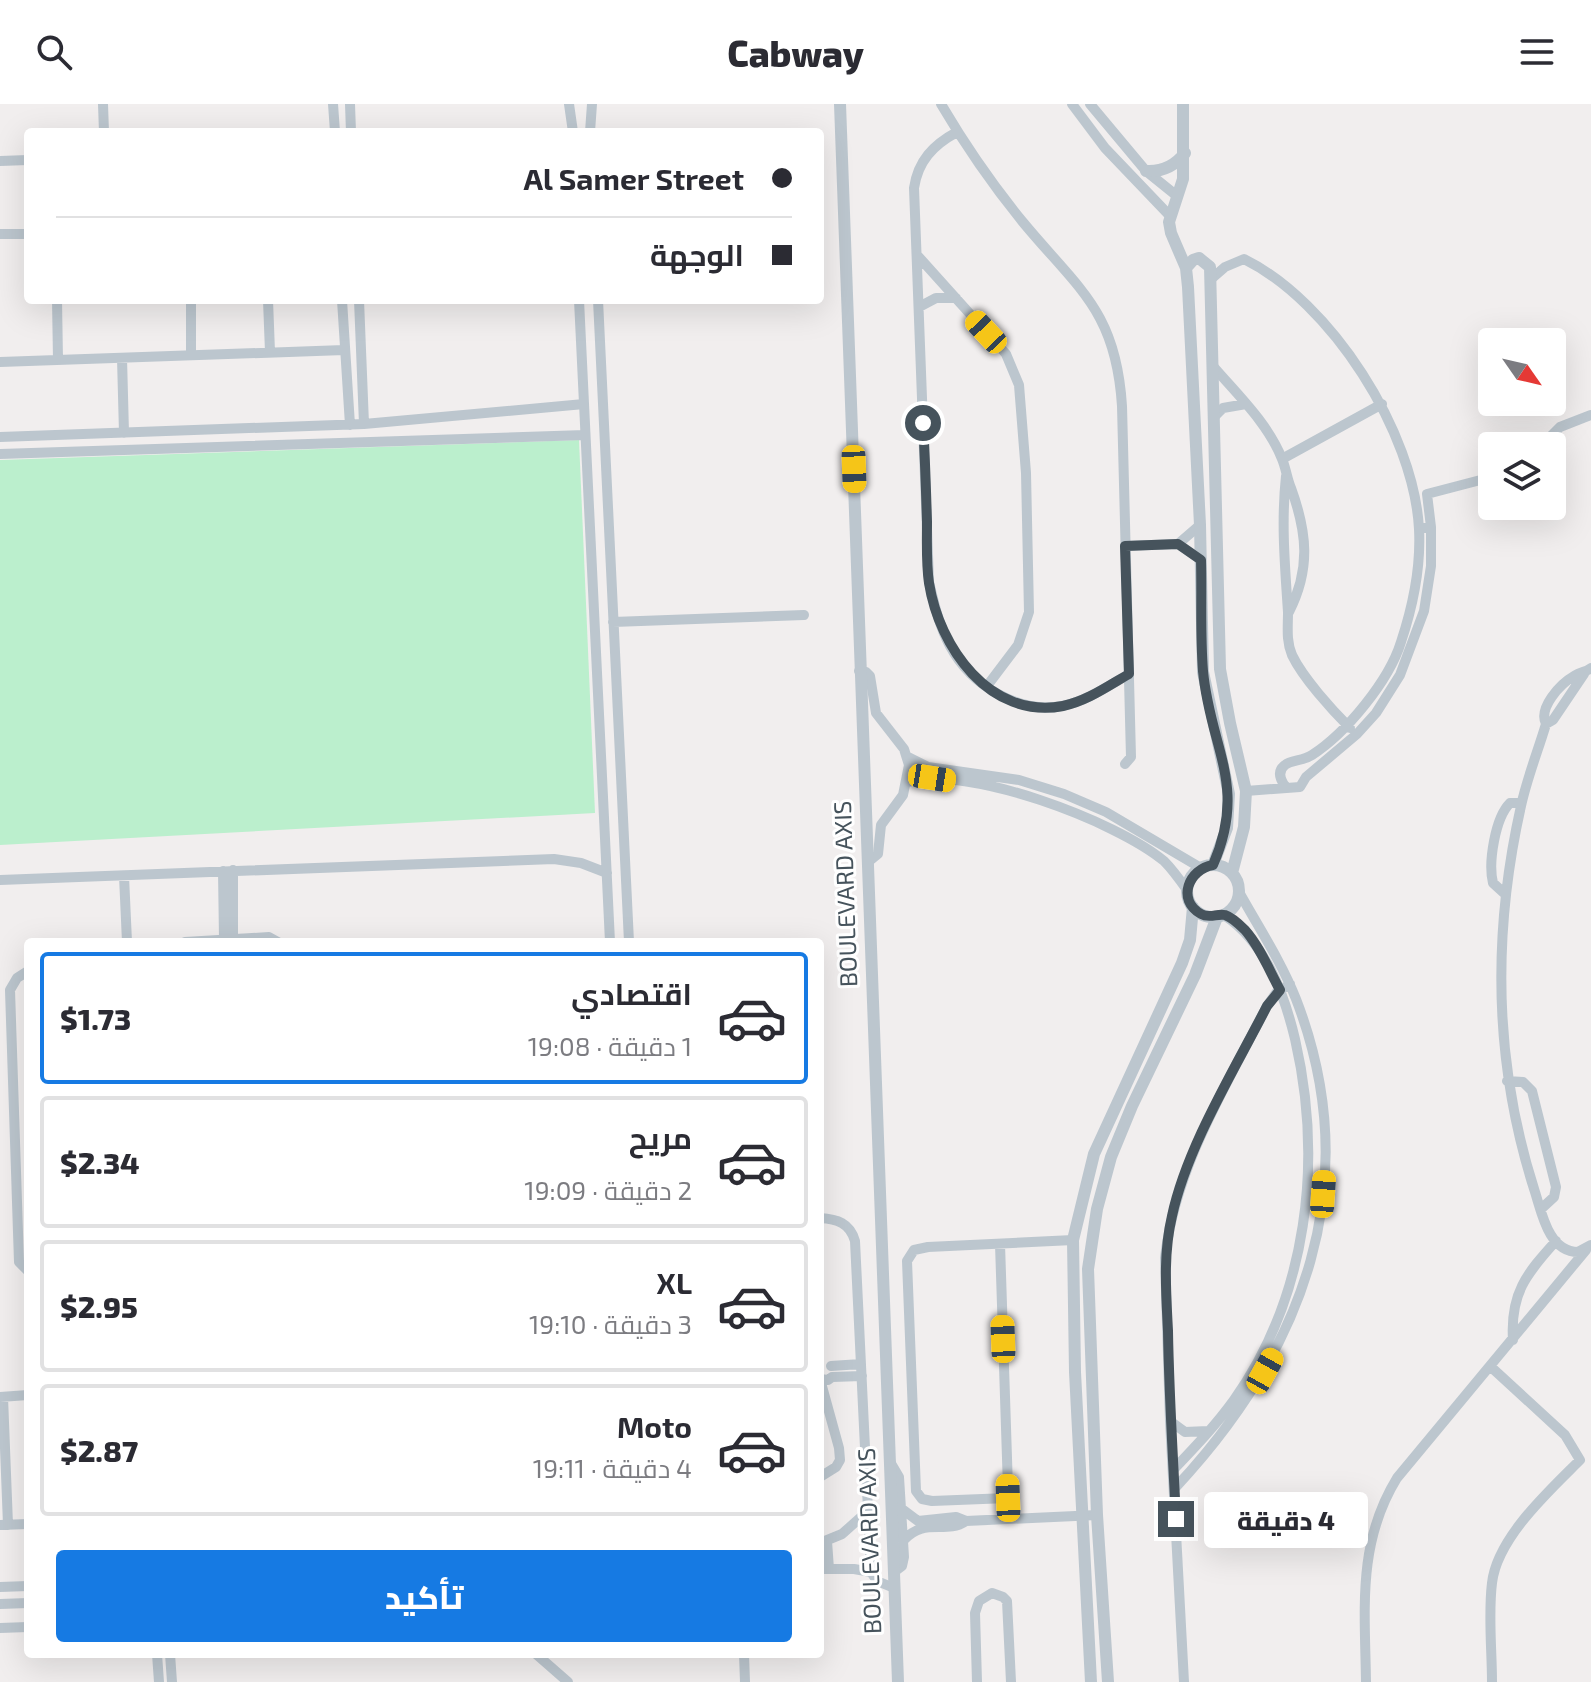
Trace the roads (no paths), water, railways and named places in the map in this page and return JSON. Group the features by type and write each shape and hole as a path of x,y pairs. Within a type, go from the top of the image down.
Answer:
{"street":[{"path":"103,104 104,128"},
{"path":"333,104 335,128"},
{"path":"350,104 351,128"},
{"path":"569,104 572,128"},
{"path":"590,128 592,104"},
{"name":"BOULEVARD AXIS","path":"840,104 898,1682"},
{"path":"941,104 957,132 1020,218 1083,289 1108,333 1120,369 1131,757 1125,764"},
{"path":"1072,104 1105,148 1170,216"},
{"path":"1090,104 1146,171 1177,196"},
{"path":"1183,104 1183,179 1170,216 1171,233 1186,268 1200,525 1203,672 1229,794 1227,828 1207,866 1191,877 1187,890"},
{"path":"957,132 932,149 918,171 914,188 929,582 935,608 950,648 970,673 1017,704 1046,708 1083,700 1129,674"},
{"path":"1146,171 1171,166 1185,153"},
{"path":"0,161 24,160"},
{"path":"0,234 24,234"},
{"path":"917,255 1010,360 1017,376 1027,488 1029,612 1018,645 987,686"},
{"path":"1186,268 1199,258 1210,267 1220,669 1246,791 1244,827 1232,873"},
{"path":"1210,280 1225,267 1244,259 1274,277 1338,339 1382,404 1407,470 1419,528 1412,607 1400,647 1369,698 1347,725 1322,748 1299,763"},
{"path":"919,307 936,298 956,298"},
{"path":"57,304 58,360"},
{"path":"191,304 191,355"},
{"path":"268,304 270,352"},
{"path":"342,304 350,425"},
{"path":"359,304 364,424"},
{"path":"579,304 610,938"},
{"path":"598,304 629,938"},
{"path":"0,362 344,350"},
{"path":"122,358 124,433"},
{"path":"1212,365 1246,404 1282,459 1300,514 1306,548 1302,580 1288,614"},
{"path":"0,437 350,425 584,404"},
{"path":"1213,418 1223,408 1246,404"},
{"path":"1282,459 1382,404"},
{"path":"1555,432 1591,415"},
{"path":"0,454 585,435"},
{"path":"1286,476 1283,520 1287,637 1291,652 1306,675 1357,734"},
{"path":"1306,777 1357,734 1394,684 1418,633 1429,589 1431,527 1427,494 1478,481"},
{"path":"1178,544 1200,525"},
{"path":"1419,528 1431,527"},
{"path":"1125,546 1178,544 1201,560"},
{"path":"613,622 804,615"},
{"path":"859,671 870,676 876,713 899,740 908,757 908,782 903,795 881,825 877,857 867,863"},
{"path":"1587,671 1569,679 1553,695 1544,716 1546,724 1521,803 1504,893 1499,975 1507,1081 1524,1158 1541,1209 1556,1241 1570,1252 1590,1246"},
{"path":"908,757 928,767 998,776 1064,794 1106,812 1207,866 1232,873 1311,1046 1322,1102 1325,1171 1314,1247 1293,1315 1265,1371 1231,1422 1175,1488"},
{"path":"1246,791 1285,786 1297,788 1306,777 1305,768 1299,763 1284,765 1280,780 1285,786"},
{"path":"908,782 927,777 996,788 1070,810 1102,824 1145,848 1169,867 1187,890 1193,907 1190,940 1182,963 1094,1154 1073,1240 1073,1329 1091,1682"},
{"path":"1504,893 1493,883 1491,863 1501,815 1510,803 1521,803"},
{"path":"0,880 554,859 581,863 607,873"},
{"path":"228,871 228,938 271,938"},
{"path":"124,876 127,938"},
{"path":"1108,1682 1087,1296 1097,1209 1121,1131 1220,916 1233,908 1239,892"},
{"path":"1174,1469 1210,1430 1243,1386 1269,1337 1290,1282 1303,1225 1309,1166 1307,1100 1285,987 1247,932 1220,916 1203,915 1193,907"},
{"path":"24,974 17,978 10,990 19,1262 24,1267"},
{"path":"1184,1682 1165,1258 1172,1213 1206,1126 1267,1006 1285,987"},
{"path":"1507,1081 1523,1082 1532,1091 1556,1187 1554,1197 1541,1209"},
{"path":"824,1219 838,1221 854,1235 871,1572 877,1581 894,1588"},
{"path":"1008,1498 927,1501 916,1491 907,1261 914,1250 921,1248 1073,1240"},
{"path":"1513,1340 1514,1311 1521,1284 1556,1241"},
{"path":"1000,1244 1009,1519"},
{"path":"1366,1682 1365,1567 1379,1515 1397,1478 1590,1246"},
{"path":"1491,1367 1565,1435 1580,1460 1524,1520 1499,1559 1492,1584 1492,1682"},
{"path":"824,1474 836,1467 840,1454 824,1395 825,1374 862,1370"},
{"path":"24,1395 2,1397 4,1525 24,1524"},
{"path":"1170,1421 1185,1432 1210,1430"},
{"path":"889,1460 899,1477 904,1540 903,1563 894,1572"},
{"path":"901,1508 918,1521 959,1526 966,1521 1097,1515"},
{"path":"824,1542 850,1529 869,1510"},
{"path":"904,1540 922,1527 944,1522"},
{"path":"824,1569 871,1572"},
{"path":"0,1587 24,1586"},
{"path":"977,1682 975,1613 982,1597 992,1593 1007,1601 1011,1682"},
{"path":"0,1604 24,1603"},
{"path":"0,1628 24,1627"},
{"path":"157,1658 159,1682"},
{"path":"170,1658 172,1682"},
{"path":"541,1658 568,1682"},
{"path":"744,1658 745,1682"}]}
